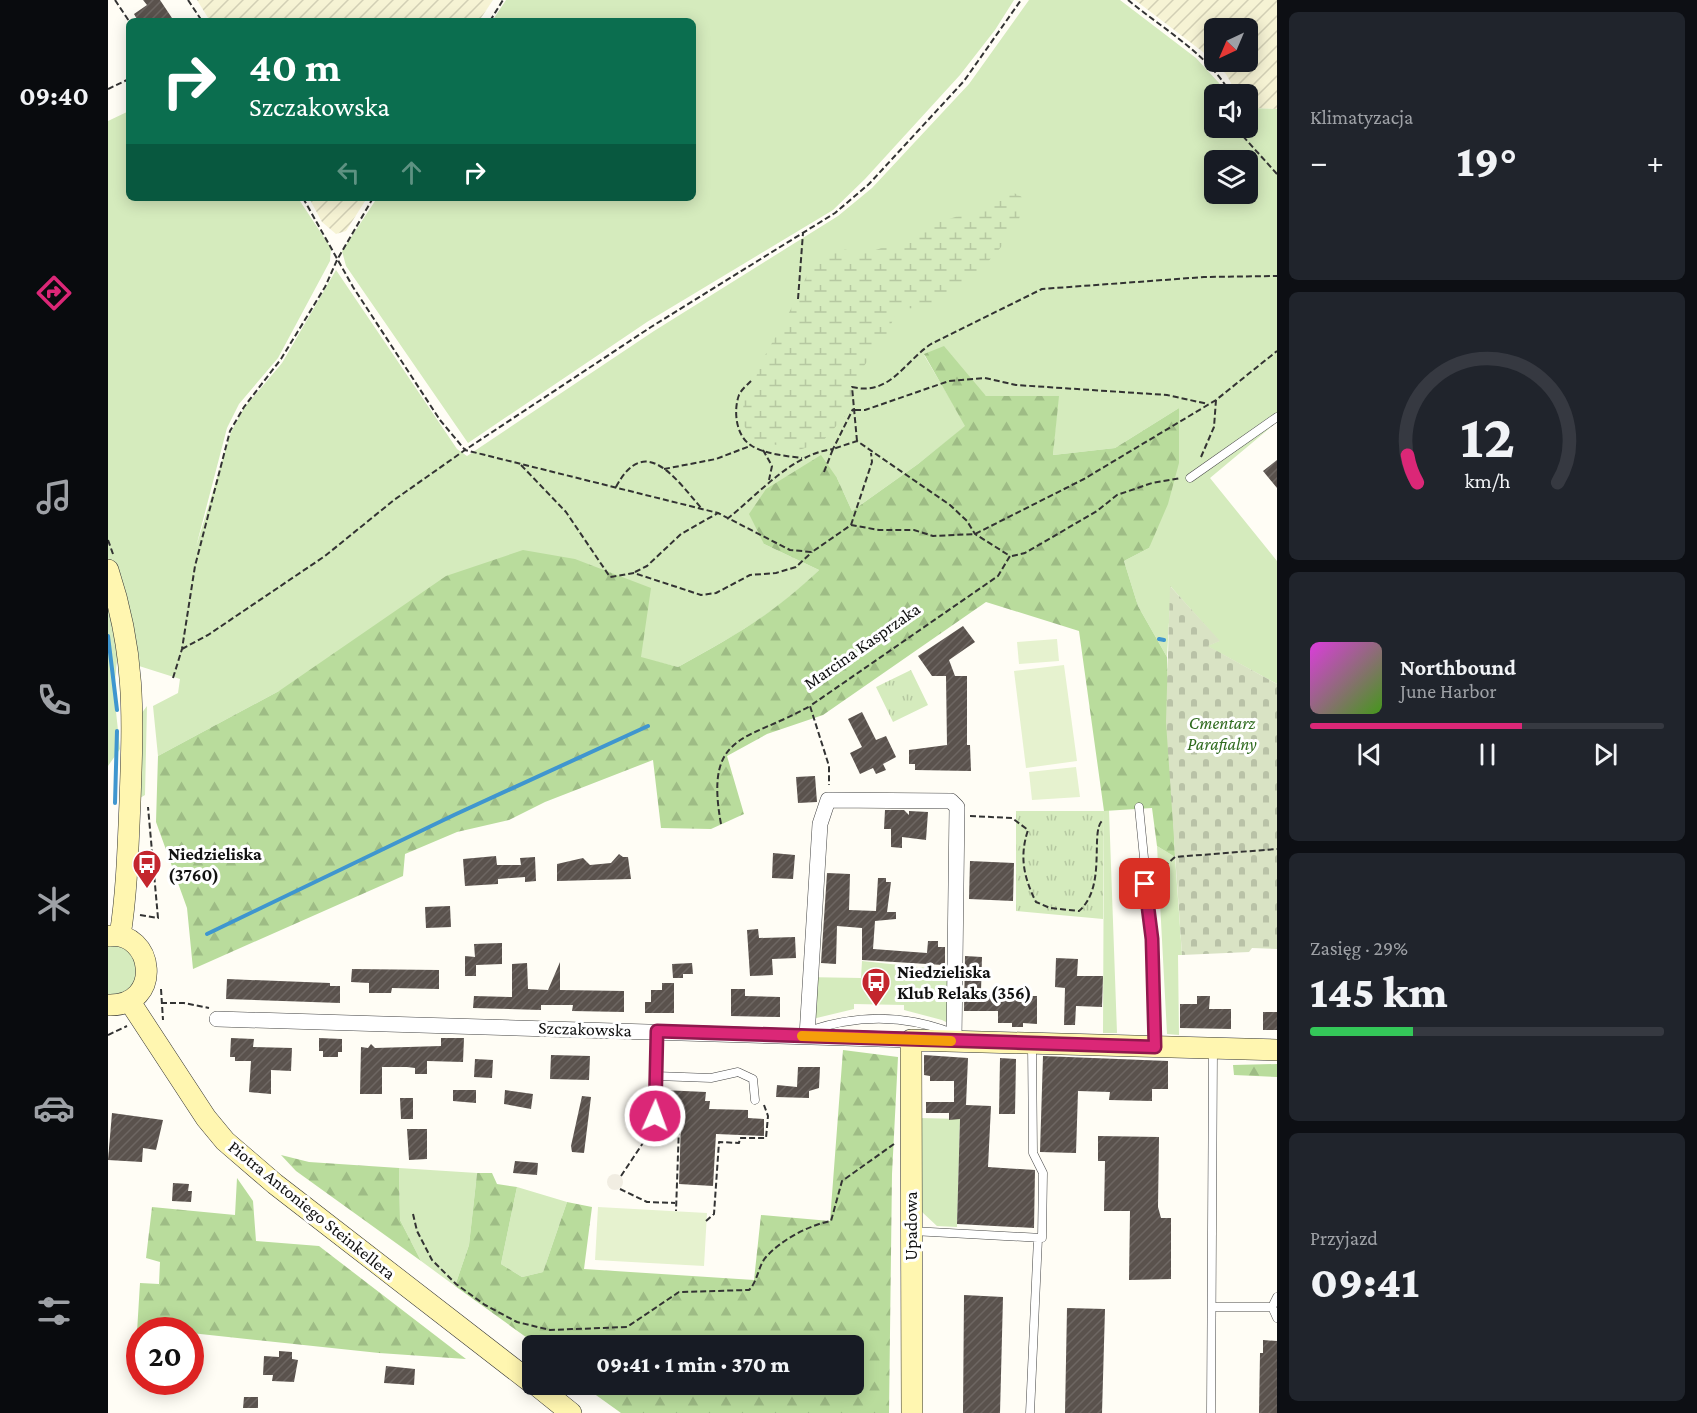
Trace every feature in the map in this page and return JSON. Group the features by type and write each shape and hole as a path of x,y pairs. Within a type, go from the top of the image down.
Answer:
{"street":[{"path":"108,570 126,635 134,701 128,852 114,936 138,948 147,965 143,987 130,1002 108,1005"},
{"path":"803,1034 820,824 828,800 951,801 957,807 959,1039"},
{"name":"Piotra Antoniego Steinkellera","path":"130,1002 206,1118 225,1141 258,1171 522,1375"},
{"name":"Szczakowska","path":"217,1019 803,1034 911,1040 959,1039 1277,1050"},
{"name":"Upadowa","path":"911,1040 912,1413"},
{"name":"Piotra Antoniego Steinkellera","path":"548,1395 571,1413"}],"lane":[{"path":"1190,478 1226,452 1243,444 1277,417"},
{"path":"1138,807 1152,939 1155,1047"},
{"path":"803,1034 860,1018 914,1021 959,1039"},
{"path":"656,1118 657,1031"},
{"path":"911,1231 1042,1239 1042,1173 1032,1153 1032,1043"},
{"path":"1211,1413 1213,1048"},
{"path":"656,1077 711,1078 738,1072 753,1079 756,1086 755,1100"},
{"path":"1030,1413 1038,1238"},
{"path":"1272,1307 1277,1297"},
{"path":"1212,1307 1272,1307"},
{"path":"1272,1307 1277,1318"}],"path":[{"path":"116,0 127,18"},
{"path":"188,0 200,18"},
{"path":"492,18 503,0"},
{"path":"182,649 208,635 325,556 394,500 465,450 651,327 835,213 869,184 964,81 1021,0"},
{"path":"1128,0 1199,55 1225,84"},
{"path":"108,89 126,80"},
{"path":"1244,138 1277,174"},
{"path":"305,201 337,260 440,420 465,450 718,513 790,550 812,552"},
{"path":"173,678 182,649 195,566 230,431 244,407 281,359 325,287 337,260 371,201"},
{"path":"798,299 804,232"},
{"path":"1216,400 1214,427 1190,478 1170,478 1117,495 1097,511 1025,554 1010,556 975,534 967,521 950,505 857,441 852,387 867,390 884,385 902,371 915,355 931,344 1042,290 1204,277 1277,276"},
{"path":"851,525 879,530 914,530 933,536 975,534 1084,479 1216,400 1277,351"},
{"path":"854,408 865,410 949,381 985,378 1016,385 1167,395 1208,404"},
{"path":"751,381 739,394 736,414 738,429 750,446 802,458"},
{"path":"825,472 833,449 854,408"},
{"path":"727,519 769,481 789,470 802,458 817,451 833,449 857,441"},
{"path":"663,470 716,459 750,446"},
{"path":"763,450 772,466 769,481"},
{"path":"634,573 701,595 716,593 750,575 776,573 796,567 812,552 851,525 872,462 871,452"},
{"path":"616,487 626,468 640,460 651,461 702,509"},
{"path":"520,464 566,512 610,577 634,573 647,566 681,534 718,513"},
{"name":"Marcina Kasprzaka","path":"828,800 829,766 810,706 998,576 1010,556"},
{"path":"721,824 716,777 723,757 739,740 764,725 792,716 810,706"},
{"path":"148,803 158,918"},
{"path":"957,815 1012,818 1028,830 1023,850 1024,874 1036,902 1050,908 1078,911 1088,899 1096,872 1099,853 1096,831 1102,821"},
{"path":"1145,884 1175,857 1277,849"},
{"path":"161,1003 163,1024"},
{"path":"706,1221 714,1214 719,1142 739,1143 740,1138 766,1138 768,1116 756,1086"},
{"path":"621,1176 656,1118"},
{"path":"676,1211 680,1129"},
{"path":"413,1214 417,1231 432,1260 456,1284 485,1305 518,1322 550,1330 627,1327 679,1292 749,1290 756,1283 765,1258 810,1224 831,1221 842,1180 896,1143 912,1144"},
{"path":"620,1189 647,1202 676,1203"}],"shaded area":[{"path":"197,0 493,0 481,18 208,18"},
{"path":"1135,0 1277,0 1277,109 1258,108 1258,84 1232,84 1224,72 1258,72 1258,18 1204,18 1204,53"},
{"path":"311,201 365,201 346,231 336,234 322,222"},
{"path":"612,1174 618,1174 623,1182 621,1188 612,1190 607,1185 607,1179"}],"green space":[{"path":"506,0 1014,0 995,30 960,75 865,179 833,210 647,322 468,443 346,266 342,251 375,201 696,201 696,18 494,18"},
{"path":"1029,0 1120,0 1196,58 1204,67 1204,72 1209,72 1220,84 1204,84 1204,138 1258,138 1258,108 1277,109 1277,422 1210,478 1277,561 1277,684 1207,646 1219,641 1171,587 1167,657 1138,606 1124,561 1149,548 1179,408 1115,448 1053,455 1058,396 986,396 924,355 966,426 852,511 837,478 764,544 819,570 769,612 735,635 678,667 641,658 279,691 158,756 153,706 178,693 180,679 117,659 114,693 120,749 108,766 108,121 126,112 126,201 300,201 331,248 330,261 278,358 239,404 227,428 196,547 231,432 244,408 282,363 336,270 457,449 467,456 654,331 838,216 872,188 969,84"},
{"path":"1014,193 1022,197 1021,212 1015,228 1004,244 974,274 942,298 917,308 897,309 887,335 858,374 852,403 846,415 822,442 799,450 754,440 742,423 744,398 755,385 758,368 810,269 835,248 866,253 904,241 939,222 975,211"},
{"path":"944,346 986,396 1059,396 1053,455 1115,448 1179,408 1179,463 1168,504 1149,548 1124,561 1138,606 1167,657 1175,857 1157,846 1152,808 1104,811 1079,631 986,602 823,715 767,734 727,756 744,814 711,829 661,828 653,760 545,802 509,820 457,832 405,854 403,876 193,969 187,908 156,822 158,756 279,691 446,576 523,550 575,559 651,588 641,657 678,667 752,624 785,600 819,570 764,544 749,514 766,489 821,455 837,478 852,511 918,464 965,426 924,354"},
{"name":"Cmentarz Parafialny","path":"1170,586 1220,641 1208,646 1277,684 1277,949 1252,948 1249,952 1182,955 1166,722"},
{"path":"1057,639 1059,661 1019,664 1017,642"},
{"path":"1064,665 1077,761 1026,768 1014,671"},
{"path":"911,670 928,705 893,722 876,687"},
{"path":"147,706 145,795 140,798 141,714"},
{"path":"1076,767 1080,797 1032,800 1029,772"},
{"path":"1109,810 1117,1033 1103,1033 1104,811"},
{"path":"1016,811 1104,811 1103,919 1016,911"},
{"path":"1157,846 1175,857 1182,955 1178,955 1179,1035 1167,1034"},
{"path":"108,941 138,955 133,992 108,999"},
{"path":"862,961 956,971 954,1026 942,1020 904,1010 904,1005 854,1004 854,1009 800,1022 804,977 861,978"},
{"path":"843,1050 898,1057 892,1174 889,1413 621,1413 596,1395 864,1395 864,1335 523,1335 455,1286 469,1245 477,1173 492,1173 497,1184 517,1187 501,1264 522,1277 543,1272 567,1202 592,1207 584,1269 754,1280 761,1215 830,1221"},
{"path":"1277,1064 1277,1077 1234,1075 1233,1065"},
{"path":"920,1118 960,1119 957,1227 937,1226 922,1212"},
{"path":"281,1155 309,1162 399,1168 400,1220 421,1261 296,1171"},
{"path":"399,1168 477,1173 469,1245 455,1286 421,1261 400,1220"},
{"path":"237,1178 253,1201 256,1241 319,1246 466,1359 379,1353 204,1334 204,1317 138,1317 140,1283 159,1284 160,1262 146,1258 152,1207 235,1215"},
{"path":"517,1187 567,1202 543,1272 522,1277 501,1264"},
{"path":"598,1207 707,1213 704,1266 595,1260"}],"building":[{"path":"143,0 160,0 172,18 136,18 134,14 147,5"},
{"path":"1277,460 1277,488 1263,471"},
{"path":"963,626 975,642 949,660 955,676 967,676 967,745 970,745 971,771 915,770 915,764 909,764 909,750 947,745 946,676 932,676 918,656"},
{"path":"862,712 876,740 886,736 896,757 883,764 886,770 876,774 873,768 860,774 850,753 862,747 848,719"},
{"path":"815,776 817,802 798,803 796,777"},
{"path":"885,810 904,810 909,815 909,811 928,812 926,840 902,837 902,848 891,847 891,829 884,829"},
{"path":"773,853 795,855 793,879 772,878"},
{"path":"619,854 628,857 631,879 557,881 557,864 583,858 590,865 611,863"},
{"path":"496,856 497,865 521,865 520,858 535,857 536,881 525,882 525,877 498,879 498,884 465,886 463,859"},
{"path":"970,861 1014,863 1013,901 969,899"},
{"path":"827,873 850,874 849,910 876,911 878,878 886,878 886,882 891,882 887,912 896,912 896,919 875,921 873,949 927,953 928,941 938,941 938,947 945,947 945,963 943,965 862,960 862,928 837,926 836,964 821,963"},
{"path":"450,906 451,927 426,928 425,907"},
{"path":"758,929 759,938 795,937 796,958 772,959 773,975 750,976 747,930"},
{"path":"502,943 502,964 476,965 476,976 465,976 465,956 475,957 474,944"},
{"path":"965,956 982,957 981,991 984,991 984,995 1008,995 1008,989 1025,989 1025,996 1037,996 1037,1024 1023,1023 1023,1027 1012,1027 1012,1023 998,1023 998,1011 964,1011"},
{"path":"1056,958 1078,959 1077,976 1103,976 1102,1007 1076,1006 1075,1025 1064,1025 1065,988 1055,987"},
{"path":"560,962 560,990 624,991 624,1012 572,1011 573,1005 541,1005 541,1010 473,1008 474,996 512,997 512,964 527,963 528,989 548,990"},
{"path":"692,963 693,974 683,974 683,978 673,978 672,964"},
{"path":"352,969 439,970 439,989 392,988 391,993 369,993 369,983 351,982"},
{"path":"227,979 330,983 330,986 340,986 340,1003 226,999"},
{"path":"662,983 674,983 674,1013 645,1013 645,1002 651,1002 651,990 662,990"},
{"path":"731,989 745,989 745,996 780,997 780,1017 731,1016"},
{"path":"1197,996 1210,996 1209,1009 1231,1009 1231,1029 1180,1028 1180,1004 1197,1004"},
{"path":"1263,1012 1277,1012 1277,1030 1263,1030"},
{"path":"231,1038 254,1039 253,1047 292,1048 291,1071 271,1070 271,1094 249,1092 251,1061 235,1061 235,1057 230,1057"},
{"path":"319,1038 342,1039 342,1052 338,1052 338,1057 323,1057 323,1051 319,1051"},
{"path":"441,1038 464,1038 463,1062 427,1061 427,1074 415,1074 415,1068 382,1067 382,1094 360,1094 361,1047 368,1048 371,1044 375,1048 441,1046"},
{"path":"551,1055 590,1056 589,1080 550,1079"},
{"path":"924,1055 968,1058 966,1105 991,1106 988,1167 1035,1170 1034,1228 957,1224 960,1119 949,1120 949,1113 926,1113 926,1102 954,1102 954,1081 930,1081 930,1076 924,1075"},
{"path":"1043,1056 1168,1061 1168,1089 1152,1089 1152,1101 1109,1100 1110,1092 1078,1091 1076,1153 1040,1152"},
{"path":"1000,1058 1016,1059 1015,1114 999,1114"},
{"path":"475,1059 493,1060 492,1078 474,1077"},
{"path":"798,1067 820,1067 819,1088 809,1091 809,1098 776,1097 777,1085 797,1087"},
{"path":"453,1090 476,1090 476,1103 453,1101"},
{"path":"505,1090 533,1094 531,1109 504,1104"},
{"path":"662,1090 706,1092 705,1101 710,1101 709,1109 748,1110 748,1118 764,1119 764,1136 716,1134 713,1186 679,1184 681,1122 667,1122 667,1112 661,1112"},
{"path":"582,1096 591,1097 584,1153 572,1152 571,1146"},
{"path":"400,1098 413,1098 413,1119 401,1119"},
{"path":"112,1113 163,1120 156,1150 143,1148 142,1162 108,1160"},
{"path":"407,1129 427,1129 427,1159 409,1160"},
{"path":"1098,1136 1159,1137 1158,1207 1161,1218 1171,1218 1171,1279 1129,1280 1130,1211 1104,1211 1105,1161 1098,1161"},
{"path":"515,1161 538,1163 537,1175 513,1173"},
{"path":"173,1183 189,1184 188,1191 192,1191 191,1202 172,1201"},
{"path":"964,1295 1003,1297 1000,1413 963,1413"},
{"path":"1067,1308 1105,1309 1102,1413 1065,1413"},
{"path":"1263,1340 1277,1341 1277,1413 1259,1413 1260,1353 1263,1353"},
{"path":"279,1351 292,1352 292,1359 298,1360 294,1382 272,1381 273,1375 263,1375 264,1356 279,1357"},
{"path":"386,1366 415,1369 414,1385 384,1383"},
{"path":"244,1397 258,1397 258,1408 243,1408"}],"waterway":[{"path":"108,636 117,710"},
{"path":"1159,639 1164,640"},
{"path":"207,934 454,815 648,726"},
{"path":"115,803 117,731"}],"slow traffic":[{"path":"802,1036 951,1041"}],"place":[{"name":"Niedzieliska (3760)","path":"147,890"},
{"name":"Niedzieliska Klub Relaks (356)","path":"876,1008"}],"route":[{"path":"655,1116 657,1031 1155,1047 1152,939 1145,884"}]}
